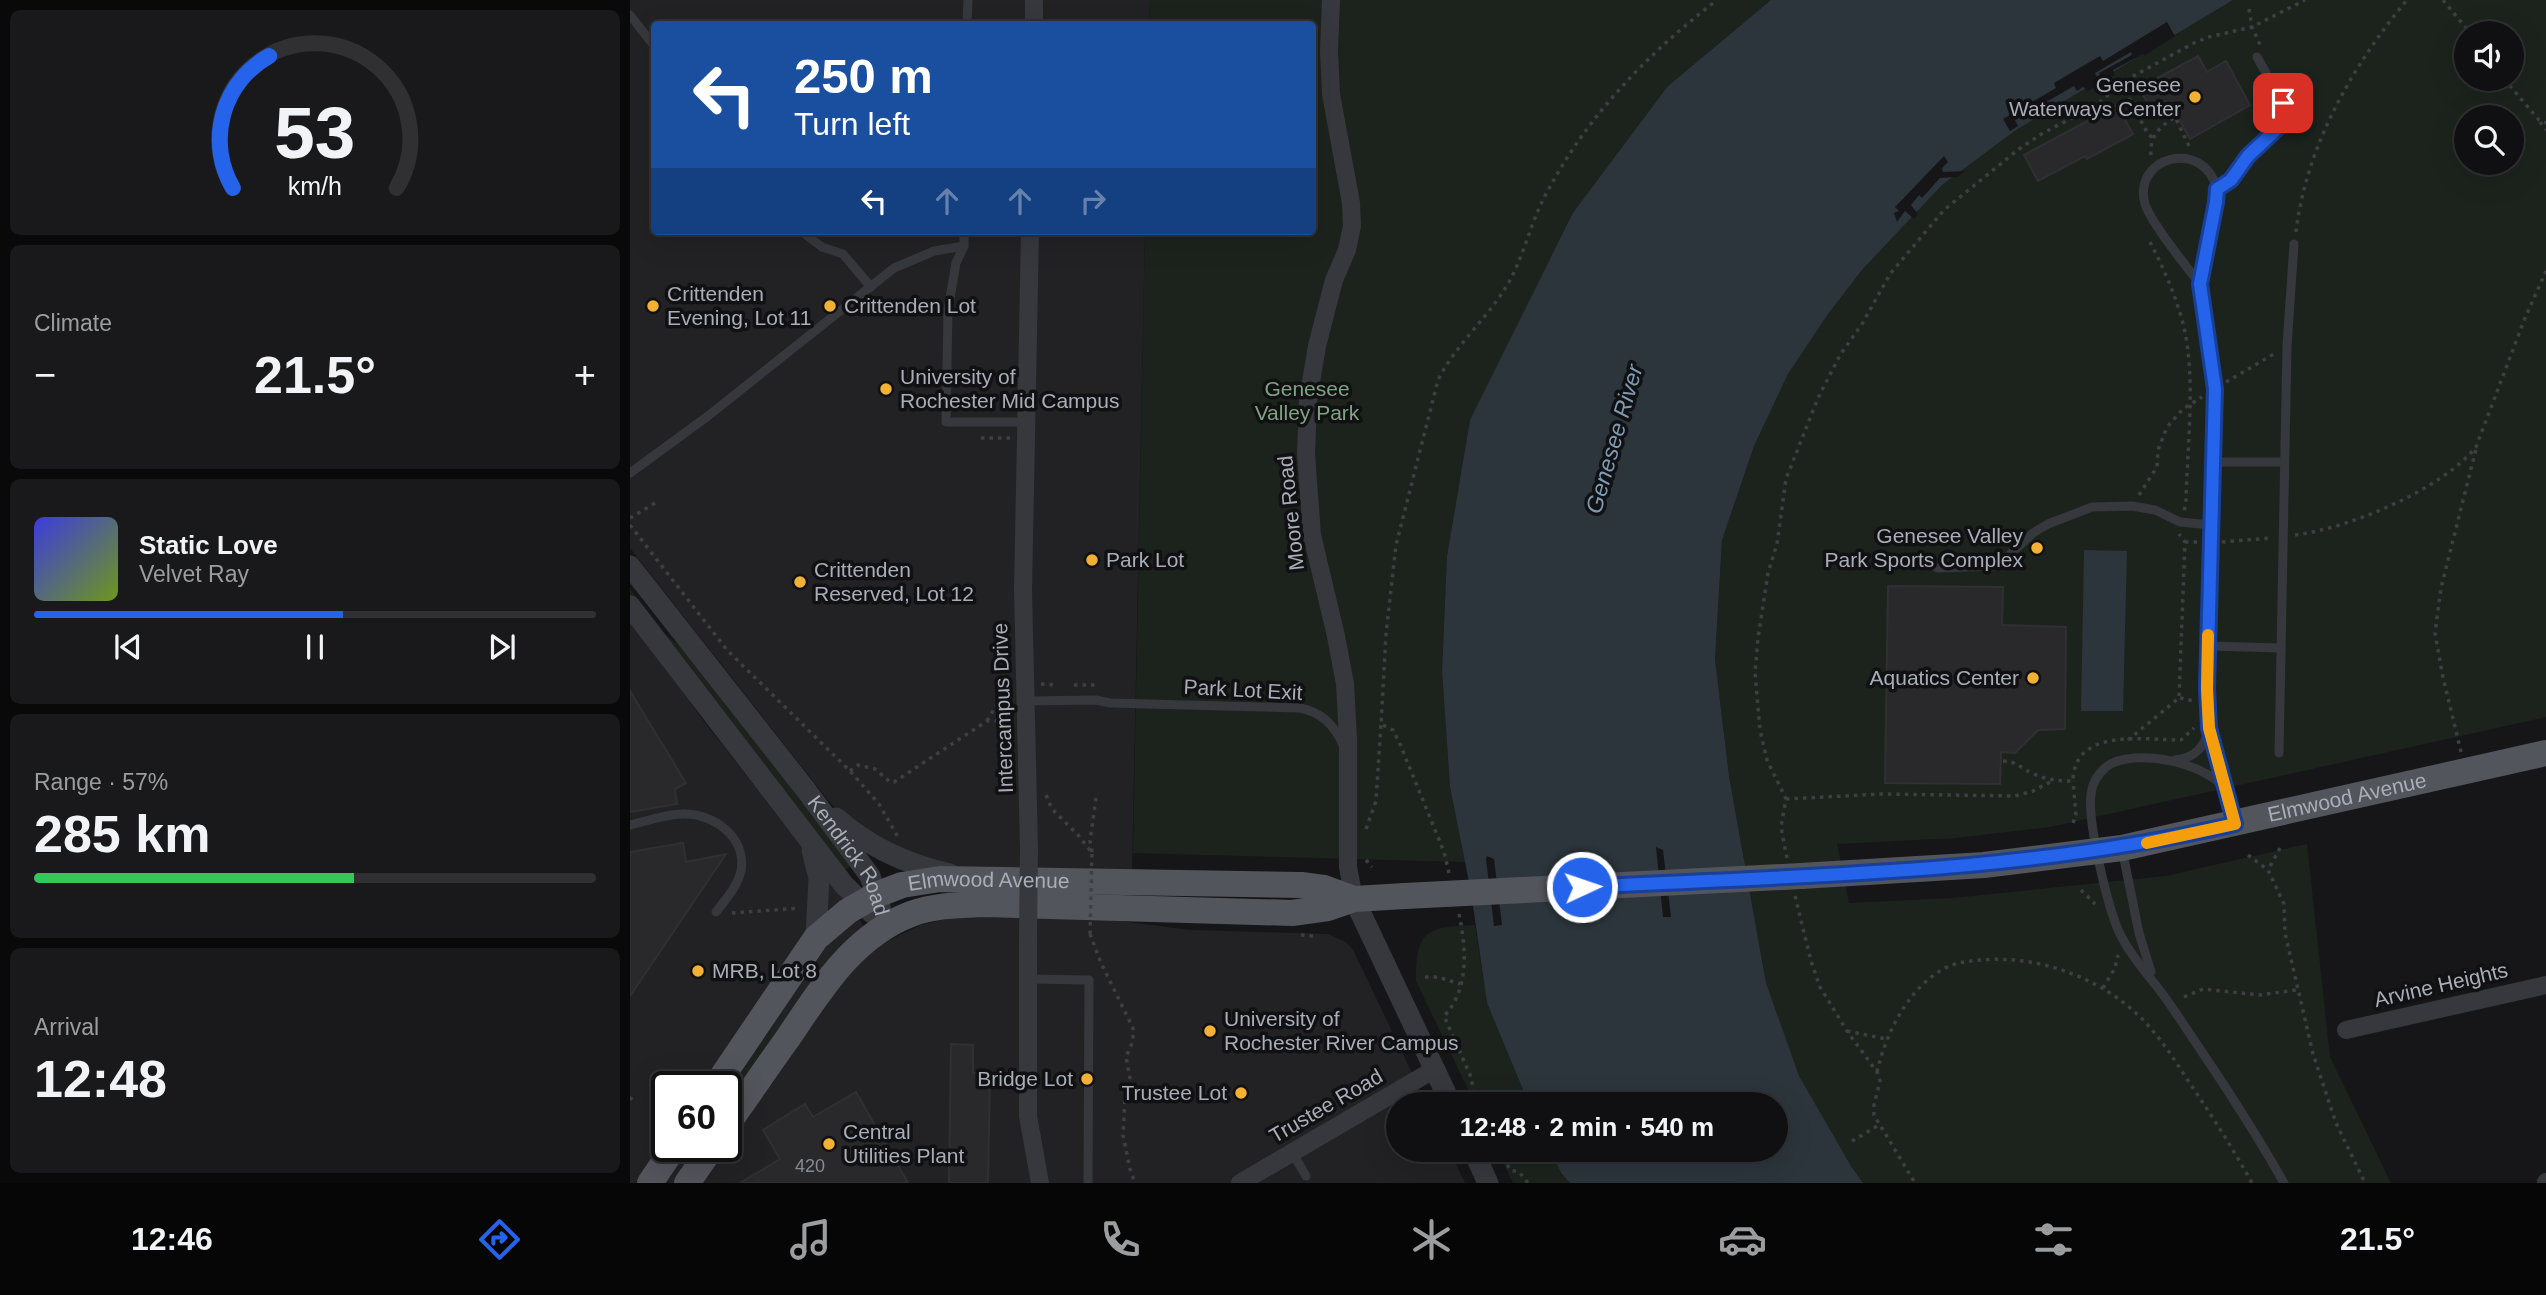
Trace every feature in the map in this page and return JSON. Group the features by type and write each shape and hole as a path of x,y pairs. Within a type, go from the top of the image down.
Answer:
{"main road":[{"name":"Elmwood Avenue","path":"742,1103 832,975 860,945 886,926 925,910 955,905 1292,913 1316,911 1354,899 1795,879 1953,867 2110,849 2235,824 2546,753"},
{"name":"Elmwood Avenue","path":"726,1071 816,938 848,911 869,899 914,883 974,878 1301,885 1324,888 1354,899"},
{"path":"650,1183 664,1162"},
{"path":"687,1183 702,1162"}],"street":[{"path":"1034,0 1034,21"},
{"name":"Moore Road","path":"1331,0 1331,94 1351,203 1352,226 1334,280 1317,346 1308,400 1306,454 1312,535 1345,684 1348,867 1354,899"},
{"name":"Intercampus Drive","path":"1030,235 1020,696 1029,849 1028,1116 1040,1183"},
{"name":"Kendrick Road","path":"630,566 870,876 869,899"},
{"name":"Kendrick Road","path":"630,606 848,890 869,899 886,926"},
{"path":"806,790 848,828 891,856 925,868 974,878"},
{"path":"810,841 818,878 816,938"},
{"path":"1354,899 1446,1092"},
{"name":"Arvine Heights","path":"2346,1030 2546,985"},
{"name":"Trustee Road","path":"1247,1181 1435,1069"},
{"path":"1478,1162 1488,1183"}],"lane":[{"path":"967,21 968,0"},
{"path":"630,15 651,42"},
{"path":"2217,189 2231,180 2248,156 2280,126 2286,115 2283,103 2257,57"},
{"path":"2200,284 2147,210 2144,198 2150,174 2158,165 2169,160 2193,160 2204,166 2213,176 2217,189 2200,284 2215,389 2208,646 2209,728 2235,824"},
{"path":"806,235 822,247 843,254 871,287"},
{"path":"964,235 964,246 956,263 948,310 946,422 1026,422"},
{"path":"2279,753 2287,346 2294,244"},
{"path":"630,473 708,416 894,268 934,251 964,246"},
{"path":"2213,462 2284,462"},
{"path":"1937,568 1994,566 2033,533 2064,516 2092,507 2132,506 2155,510 2180,523 2211,525"},
{"path":"2208,646 2281,648"},
{"name":"Park Lot Exit","path":"1020,696 1110,703 1309,709 1332,727 1348,758"},
{"path":"2155,983 2110,849 2090,806 2093,784 2113,763 2124,760 2184,759 2196,753 2205,742 2209,728"},
{"path":"2170,760 2199,770 2228,792"},
{"path":"630,825 682,813 707,818 729,831 738,847 741,868 735,888 716,912"},
{"path":"2110,849 2107,895 2120,934 2255,1132 2284,1183"},
{"path":"1027,979 1089,980 1088,1183"},
{"path":"1292,1152 1306,1176"}],"path":[{"path":"1363,837 1376,801 1386,634 1396,545 1438,380 1451,357 1500,298 1518,264 1544,199 1595,118 1645,60 1717,0"},
{"path":"1914,1183 1874,1115 1880,1081 1877,1072 1827,1000 1815,974 1782,827 1786,799 1763,746 1755,673 1756,657 1768,573 1777,544 1786,479 1834,365 1862,324 1890,274 1944,210 2019,149 2043,133 2095,106 2121,83 2202,39 2252,27 2305,0"},
{"path":"2294,244 2303,193 2320,139 2354,74 2384,28 2407,0"},
{"path":"2444,0 2461,21"},
{"path":"2249,9 2252,27 2265,53 2257,57"},
{"path":"2121,83 2148,134 2153,138"},
{"path":"2514,91 2546,130"},
{"path":"2151,157 2153,138 2161,127 2175,117 2190,148"},
{"path":"2539,120 2546,123"},
{"path":"2182,147 2197,150"},
{"path":"2145,163 2158,152"},
{"path":"2128,740 2179,698 2185,542 2177,530 2186,502 2189,360 2184,330 2168,279 2147,235"},
{"path":"2467,771 2442,673 2435,633 2441,588 2476,447 2525,318 2546,271"},
{"path":"2132,506 2157,467 2161,436 2176,416 2287,346"},
{"path":"981,438 1013,438"},
{"path":"2185,542 2283,537 2328,529 2375,512 2453,470 2476,447"},
{"path":"630,518 655,503"},
{"path":"630,525 727,650 850,771 879,804 899,835 899,841"},
{"path":"1041,684 1056,685"},
{"path":"1074,685 1102,686"},
{"path":"850,771 859,765 875,769 887,780 894,782 987,721 1006,694 1020,696"},
{"path":"2073,823 2076,815 2073,781 2076,761 2088,748 2103,742 2181,740 2194,729 2194,701 2179,698"},
{"path":"987,721 1016,721"},
{"path":"1381,724 1393,730 1401,744 1444,852 1450,877"},
{"path":"2003,761 2013,761 2033,774 2052,780 2073,781"},
{"path":"1786,799 1882,793 2015,796 2034,791 2052,780"},
{"path":"1045,792 1052,809 1093,853"},
{"path":"1096,798 1090,841 1093,853 1090,934 1133,1028 1133,1041 1126,1058 1129,1078 1125,1099 1124,1135 1129,1169 1135,1183"},
{"path":"2269,870 2280,848"},
{"path":"1363,853 1372,867"},
{"path":"2248,855 2269,870 2284,904 2285,933 2297,990 2330,1105 2365,1183"},
{"path":"2081,890 2094,902 2099,912"},
{"path":"1456,903 1465,943 1465,966 1453,1002 1444,1016 1471,1077 1474,1092"},
{"path":"726,920 731,914 800,908"},
{"path":"1084,926 1097,927"},
{"path":"1300,935 1313,936"},
{"path":"2103,988 2118,961 2115,948"},
{"path":"1877,1072 1886,1039 1905,1008 1928,981 1944,969 1962,962 1998,959 2026,961 2057,970 2103,988 2137,1014 2161,1039 2252,1183"},
{"path":"1425,976 1460,984"},
{"path":"2184,997 2203,989 2260,995 2297,990"},
{"path":"1847,1031 1886,1039"},
{"path":"630,1100 633,1095"},
{"path":"1852,1141 1879,1125"},
{"path":"1506,1162 1510,1170 1519,1172 1528,1183"}],"shaded area":[{"name":"University of Rochester Mid Campus","path":"630,0 1150,0 1149,21 651,21 651,235 1145,235 1132,872 952,867 895,852 839,812 828,800 630,548"},
{"path":"630,616 699,715 879,945 921,925 950,918 981,916 1104,919 1190,930 1328,934 1346,942 1353,950 1421,1092 1386,1092 1386,1162 1455,1162 1465,1183 630,1183"}],"green space":[{"name":"Genesee Valley Park","path":"1150,0 1771,0 1668,86 1470,420 1447,556 1442,671 1450,787 1465,862 1133,853 1145,235 1316,235 1316,21 1149,21"},
{"path":"2233,0 2546,0 2546,717 2050,827 1956,838 1837,844 1849,903 1953,898 2166,876 2307,844 2330,1057 2391,1183 1863,1183 1798,1076 1766,983 1729,776 1715,659 1722,540 1754,446 1788,374 1828,314 1862,270 1942,185 2016,130"},
{"path":"630,589 665,634 687,652 852,865 844,871 630,598"},
{"path":"1475,925 1487,1003 1524,1092 1469,1092 1416,981 1418,951 1422,941 1435,930"},
{"path":"775,1022 765,1048 742,1082 742,1071 738,1071"},
{"path":"1503,1162 1556,1162 1570,1183 1513,1183"}],"water":[{"name":"Genesee River","path":"1771,0 2233,0 2016,130 1942,185 1862,270 1828,314 1788,374 1754,446 1722,540 1715,659 1729,776 1766,983 1799,1076 1863,1183 1570,1183 1556,1162 1788,1162 1788,1092 1524,1092 1487,1003 1471,892 1450,787 1442,671 1447,556 1470,420 1573,213 1668,86","holes":["1656,847 1663,850 1671,917 1663,917","1573,851 1579,854 1587,921 1580,921 1571,854","1487,856 1494,859 1502,925 1494,926"]},
{"path":"2084,550 2127,551 2123,711 2081,711"}],"pier":[{"path":"2167,22 2175,36 2144,56 2143,54 2113,70 2115,75 2103,82 2099,73 2132,55 2131,52 2095,73 2098,79 2096,80 2101,83 2088,91 2083,87 2077,91 2074,86 2015,120 2018,126 2010,131 2003,119 2056,88 2054,83 2100,56 2103,61"},
{"path":"1944,156 1948,162 1942,168 1943,172 1966,171 1957,177 1940,178 1922,198 1919,195 1911,205 1918,214 1914,219 1905,211 1897,222 1894,213 1899,211 1895,207"}],"building":[{"name":"Genesee Waterways Center","path":"2198,56 2207,72 2226,61 2250,105 2190,139 2173,108 2156,118 2139,88"},
{"path":"2117,105 2133,134 2038,181 2024,155"},
{"path":"1888,586 2003,587 2002,625 2066,627 2065,729 2038,730 2015,753 2001,752 2000,784 1885,783"},
{"path":"630,691 686,783 675,789 677,804 630,812"},
{"path":"683,843 686,862 726,854 630,996 630,852"},
{"path":"951,1044 973,1045 973,1073 990,1072 988,1183 949,1183"},
{"name":"Central Utilities Plant","path":"856,1092 908,1183 740,1183 780,1159 763,1130 805,1104 813,1117"}],"slow traffic":[{"path":"2147,843 2235,824 2209,728 2208,635"}],"place":[{"name":"Genesee Waterways Center","path":"2195,97"},
{"name":"Crittenden Evening, Lot 11","path":"653,306"},
{"name":"Crittenden Lot","path":"830,306"},
{"name":"University of Rochester Mid Campus","path":"886,389"},
{"name":"Genesee Valley Park Sports Complex","path":"2037,548"},
{"name":"Park Lot","path":"1092,560"},
{"name":"Crittenden Reserved, Lot 12","path":"800,582"},
{"name":"Aquatics Center","path":"2033,678"},
{"name":"MRB, Lot 8","path":"698,971"},
{"name":"University of Rochester River Campus","path":"1210,1031"},
{"name":"Bridge Lot","path":"1087,1079"},
{"name":"Trustee Lot","path":"1241,1093"},
{"name":"Central Utilities Plant","path":"829,1144"}],"route":[{"path":"1582,887 1984,865 2122,848 2235,824 2209,728 2208,715 2215,389 2200,284 2217,189 2231,180 2248,156 2284,121 2286,108 2283,103"}]}
